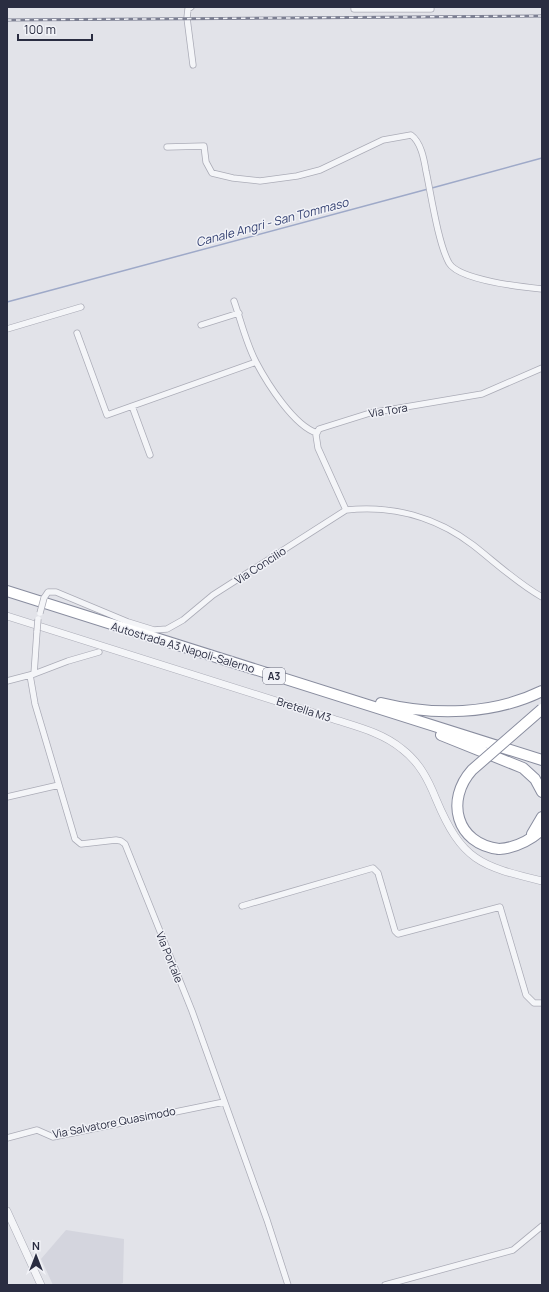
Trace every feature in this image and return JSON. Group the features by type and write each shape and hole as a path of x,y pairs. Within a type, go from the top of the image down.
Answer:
{"highway":[{"name":"Autostrada A3 Napoli-Salerno","path":"7,591 542,760"},
{"name":"Autostrada A3 Napoli-Salerno","path":"7,598 542,767"},
{"name":"A3","path":"280,677 331,688 388,705 429,710 472,710 512,702 542,691"},
{"path":"542,709 472,770 458,793 457,810 463,826 468,834 483,845 499,849 518,846 542,830"},
{"name":"A3","path":"441,735 523,768 535,779 542,792"},
{"path":"525,842 537,828 542,817"}],"street":[{"path":"191,7 188,9 187,18 193,64"},
{"path":"354,7 354,9 431,9"},
{"path":"167,147 204,146 206,162 212,173 233,178 260,181 292,177 320,170 383,140 411,135 415,138 423,156 442,241 450,264 460,272 477,278 542,289"},
{"path":"234,301 256,362 292,414 306,428 317,433 318,448 346,510 398,510 433,522 459,535 517,581 542,597"},
{"path":"7,328 81,307"},
{"path":"201,325 238,314"},
{"path":"77,333 107,415 256,362"},
{"name":"Via Tora","path":"317,433 319,429 370,413 482,394 542,368"},
{"path":"132,406 150,455"},
{"name":"Via Concilio","path":"32,675 38,619 44,598 48,592 56,592 128,622 154,630 167,629 183,620 213,595 346,510"},
{"name":"Bretella M3","path":"7,616 337,720 383,736 402,749 418,765 431,787 453,834 467,851 494,868 542,881"},
{"path":"7,681 32,675 68,661 99,652"},
{"name":"Via Portale","path":"32,675 35,704 75,839 78,843 122,841 126,844 192,1011 268,1220 288,1285"},
{"path":"7,797 59,785"},
{"path":"242,906 373,868 378,873 393,925 398,934 500,907 526,996 534,1003 542,1003"},
{"name":"Via Salvatore Quasimodo","path":"7,1138 37,1130 53,1137 224,1102"},
{"path":"7,1211 40,1285"},
{"path":"385,1285 513,1250 542,1226"}],"shaded area":[{"path":"66,1230 124,1239 123,1283 118,1285 53,1285 41,1259"}],"waterway":[{"name":"Canale Angri - San Tommaso","path":"432,188 542,158"},
{"name":"Canale Angri - San Tommaso","path":"7,302 428,189"}],"railway":[{"path":"7,20 542,16"}]}
